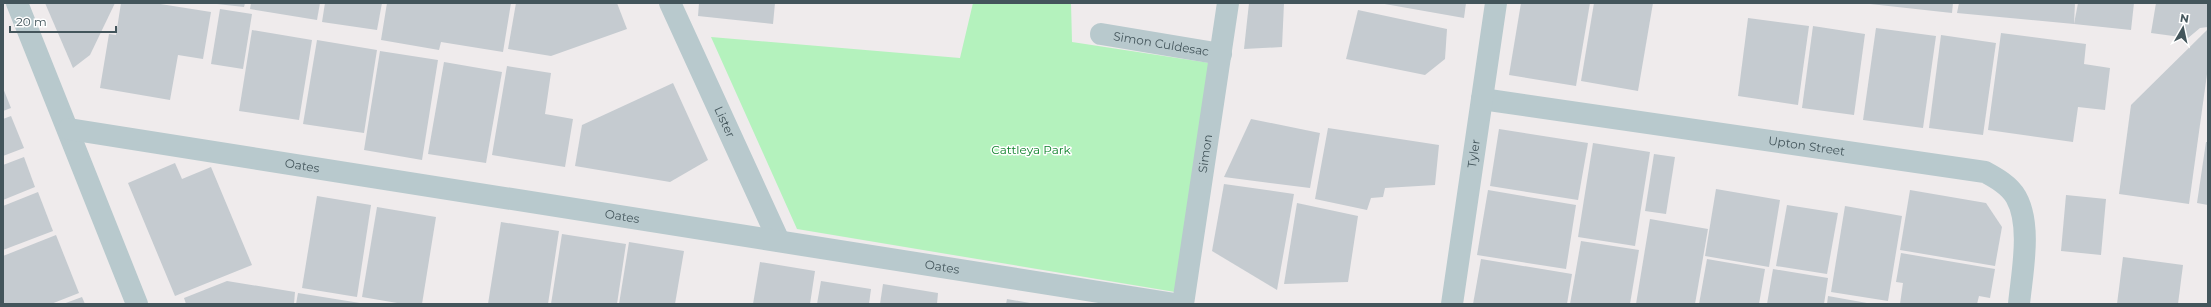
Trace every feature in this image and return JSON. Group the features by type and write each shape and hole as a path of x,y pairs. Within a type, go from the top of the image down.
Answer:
{"street":[{"path":"17,3 69,129 137,304"},
{"name":"Lister","path":"670,3 779,241"},
{"name":"Simon","path":"1183,304 1228,3"},
{"name":"Tyler","path":"1452,304 1496,3"},
{"name":"Simon Culdesac","path":"1101,34 1221,54"},
{"name":"Upton Street","path":"1482,99 1984,172 2001,182 2016,197 2022,216 2025,238 2019,304"},
{"name":"Oates","path":"69,129 1175,304"}],"green space":[{"name":"Cattleya Park","path":"973,3 1071,3 1072,42 1210,63 1175,292 797,229 711,37 960,58"}],"building":[{"path":"45,3 115,3 90,55 73,68"},
{"path":"121,3 154,3 211,12 203,59 178,55 170,100 100,88 109,34 116,35"},
{"path":"208,3 245,3 244,7"},
{"path":"251,3 320,3 317,20 250,9"},
{"path":"325,3 382,3 377,30 322,22"},
{"path":"387,3 511,3 503,52 441,42 439,50 381,40"},
{"path":"516,3 617,3 627,29 551,56 508,49"},
{"path":"699,3 775,3 773,24 698,16"},
{"path":"1249,3 1284,3 1282,47 1244,49"},
{"path":"1379,3 1466,3 1464,18"},
{"path":"1521,3 1590,3 1576,86 1509,75"},
{"path":"1594,3 1653,3 1638,91 1581,81"},
{"path":"1861,3 1953,3 1952,13"},
{"path":"1959,3 2075,3 2074,24 1957,13"},
{"path":"2078,3 2134,3 2131,30 2074,24"},
{"path":"2156,3 2208,3 2208,27 2200,28 2188,38 2151,33"},
{"path":"220,9 252,14 243,69 211,64"},
{"path":"1358,10 1447,29 1445,59 1425,75 1346,59"},
{"path":"1748,18 1809,26 1798,105 1738,96"},
{"path":"1813,26 1865,34 1854,115 1802,108"},
{"path":"1876,28 1936,36 1923,128 1863,120"},
{"path":"252,30 312,40 299,120 239,111"},
{"path":"2207,30 2208,67 2189,204 2119,194 2131,105"},
{"path":"2001,33 2086,44 2084,64 2110,68 2105,110 2078,107 2073,142 1988,130"},
{"path":"1941,35 1996,43 1983,135 1929,128"},
{"path":"317,40 377,50 364,133 303,124"},
{"path":"380,51 438,60 422,160 364,150"},
{"path":"444,62 502,72 486,163 428,154"},
{"path":"507,66 551,73 545,114 573,119 565,167 492,155"},
{"path":"673,83 708,160 670,182 575,166 582,125"},
{"path":"3,88 11,108 3,111"},
{"path":"11,116 24,148 3,156 3,119"},
{"path":"1251,119 1320,133 1310,188 1224,177"},
{"path":"1328,128 1439,145 1435,185 1385,188 1383,197 1371,198 1367,210 1315,199"},
{"path":"1499,129 1588,143 1578,200 1490,186"},
{"path":"2206,142 2208,142 2208,205 2197,203"},
{"path":"1593,143 1650,152 1635,246 1578,237"},
{"path":"1654,154 1675,157 1666,214 1645,211"},
{"path":"24,157 35,187 3,200 3,165"},
{"path":"175,163 182,179 211,167 252,265 175,296 128,183"},
{"path":"1224,184 1294,194 1277,290 1212,251"},
{"path":"1716,189 1780,200 1769,267 1705,256"},
{"path":"1488,190 1576,205 1566,269 1477,255"},
{"path":"1910,190 1986,203 2002,227 1995,266 1900,250"},
{"path":"38,192 53,231 3,250 3,206"},
{"path":"2066,195 2106,199 2101,255 2061,251"},
{"path":"317,196 371,205 357,297 302,288"},
{"path":"1297,203 1358,216 1348,282 1284,284"},
{"path":"1787,205 1838,213 1827,274 1776,266"},
{"path":"1845,206 1902,216 1888,301 1831,292"},
{"path":"377,207 436,217 422,304 403,304 362,297"},
{"path":"1650,219 1708,229 1695,304 1636,304"},
{"path":"501,222 559,231 548,304 488,304"},
{"path":"562,234 626,244 617,304 551,304"},
{"path":"56,235 79,293 51,304 3,304 3,256"},
{"path":"1581,241 1639,250 1630,304 1570,304"},
{"path":"629,242 684,251 675,304 619,304"},
{"path":"1901,253 1995,269 1990,298 1979,296 1977,304 1900,304 1903,283 1896,282"},
{"path":"2123,257 2183,265 2178,304 2117,304"},
{"path":"1481,259 1572,274 1567,304 1473,304"},
{"path":"1707,259 1765,269 1759,304 1699,304"},
{"path":"760,262 815,271 810,304 753,304"},
{"path":"1773,269 1828,278 1824,304 1767,304"},
{"path":"227,281 295,292 294,304 186,304 184,298"},
{"path":"821,281 871,289 869,304 817,304"},
{"path":"883,284 938,293 937,304 880,304"},
{"path":"298,293 360,303 360,304 296,304"},
{"path":"1828,296 1867,303 1867,304 1827,304"},
{"path":"82,297 85,304 63,304"},
{"path":"1007,299 1030,303 1030,304 1006,304"}]}
